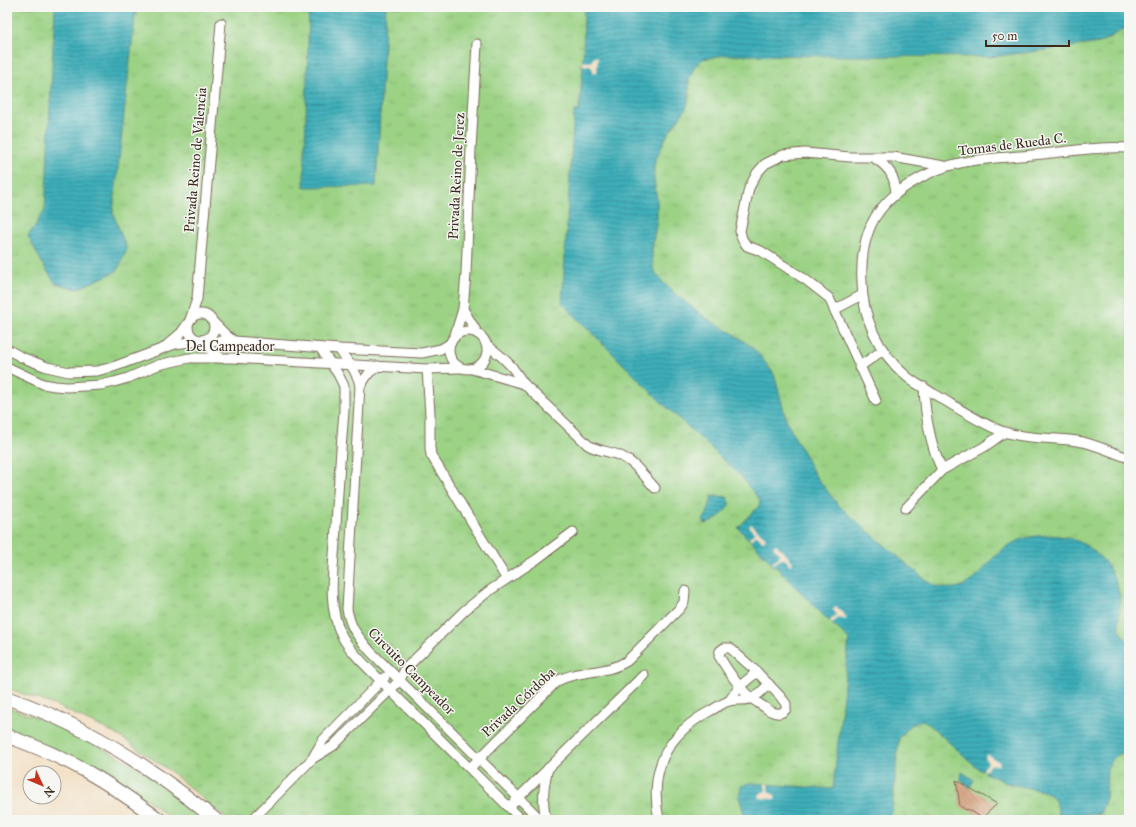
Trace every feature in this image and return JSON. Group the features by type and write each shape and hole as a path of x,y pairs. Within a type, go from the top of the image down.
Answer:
{"main road":[{"path":"7,698 56,717 115,747 168,783 216,820"},
{"path":"7,736 46,751 95,776 160,820"}],"street":[{"name":"Privada Reino de Valencia","path":"189,321 197,299 221,23"},
{"name":"Privada Reino de Jerez","path":"452,340 463,310 477,44"},
{"name":"Tomas de Rueda C.","path":"1129,148 1080,150 980,160 945,166 925,174 890,198 875,217 869,229 862,271 862,295 869,323 877,340 890,361 906,376 968,414 1005,432 1036,438 1083,442 1129,458"},
{"path":"876,401 829,298 806,280 761,251 747,246 742,239 740,231 749,188 757,173 765,164 784,155 805,153 850,157 893,157 945,166"},
{"path":"872,157 886,166 896,182 896,194"},
{"path":"834,310 862,295"},
{"path":"189,358 202,341 213,333 214,323 201,308 197,299"},
{"path":"463,310 478,334 483,338 487,350 483,362 472,369"},
{"path":"208,315 198,314 189,321 189,333 193,338 202,341 221,358"},
{"name":"Del Campeador","path":"163,348 173,341 189,321"},
{"name":"Del Campeador","path":"214,323 234,341"},
{"path":"478,334 465,332 459,334 452,340 450,354 452,360 460,368 472,369 524,384"},
{"name":"Del Campeador","path":"7,349 21,357 47,367 69,372 97,371 113,367 175,344 202,341 234,341 320,348 422,353 441,349 452,340"},
{"path":"486,344 512,367 524,384 588,445 595,449 620,456 631,463 655,488"},
{"name":"Circuito Campeador","path":"320,348 338,374 344,386 344,411 333,566 333,611 336,624 342,638 349,647 381,681 522,820"},
{"name":"Circuito Campeador","path":"339,349 359,380 360,386 347,609 354,632 370,652 480,758 541,820"},
{"path":"859,366 883,350"},
{"name":"Del Campeador","path":"7,367 43,384 55,386 101,385 128,378 158,365 189,358 252,359 427,370 460,368"},
{"path":"360,386 369,373 378,366"},
{"path":"427,370 431,455 506,578"},
{"path":"924,387 925,412 935,455 942,470"},
{"path":"906,508 942,470 984,447 1005,432"},
{"path":"336,527 352,528"},
{"path":"390,690 400,680 405,669 465,610 506,578 537,559 573,532"},
{"name":"Privada Córdoba","path":"470,768 557,681 566,676 618,667 627,661 680,608 684,602 685,591"},
{"path":"342,638 354,632"},
{"path":"724,648 730,648 769,684 786,704 786,709 784,712 778,714 770,711 751,699 729,673 719,656 720,651 724,648"},
{"path":"252,820 312,758 324,740 381,681 391,672 405,669"},
{"path":"729,701 740,686 757,672"},
{"path":"509,807 608,712 644,675"},
{"path":"659,820 656,788 657,771 669,746 681,731 698,717 729,701 751,699 769,684"},
{"name":"Circuito Campeador","path":"312,758 333,746 390,690"},
{"path":"546,820 542,797 549,767"}],"green space":[{"path":"7,7 1129,7 1129,820 228,820 170,771 116,734 57,706 7,688"},
{"path":"7,707 33,716 97,745 135,766 180,797 206,820 172,820 149,801 99,770 43,744 7,730"}],"water":[{"path":"55,7 136,7 113,213 127,250 117,271 77,289 55,283 42,263 28,236 45,210"},
{"path":"309,7 386,7 376,186 304,187"},
{"path":"584,7 1129,7 1129,26 1100,43 991,57 726,55 703,59 695,66 689,80 689,98 686,109 667,135 654,164 657,219 652,249 653,269 675,294 706,318 734,334 753,348 765,362 774,374 787,422 815,475 840,507 928,582 940,587 954,588 963,586 977,577 994,557 1008,546 1026,538 1046,535 1072,539 1082,544 1092,550 1108,567 1118,588 1120,600 1119,627 1124,637 1129,642 1129,751 1114,757 1107,768 1106,798 1100,814 1084,815 1085,820 1057,820 1058,808 1053,797 1046,792 1007,783 985,773 986,772 983,769 981,771 925,721 922,720 911,725 899,738 891,820 746,820 739,797 741,786 749,783 833,789 849,639 825,617 738,528 759,506 760,501 741,476 659,400 562,303 574,111 579,111 583,65"},
{"path":"712,497 727,497 730,504 719,517 705,524 703,520 707,514"},
{"path":"962,772 974,780 970,787 961,781"}],"pier":[{"path":"594,57 598,57 597,72 593,72 593,69 590,66 583,65 583,62 591,62"},
{"path":"751,524 766,538 763,541 757,535 750,540 749,538 755,533 749,527"},
{"path":"776,544 793,562 790,565 785,559 781,559 774,564 772,562 779,557 779,553 773,547"},
{"path":"836,606 847,618 844,620 842,618 838,618 832,623 830,621 836,616 833,610"},
{"path":"987,754 1000,763 997,766 995,764 990,765 985,771 983,769 988,763 985,757"},
{"path":"765,784 768,784 768,791 775,795 775,799 759,798 760,794 766,791"}],"building":[{"path":"956,780 997,804 982,818 968,809 966,810 960,806"}]}
